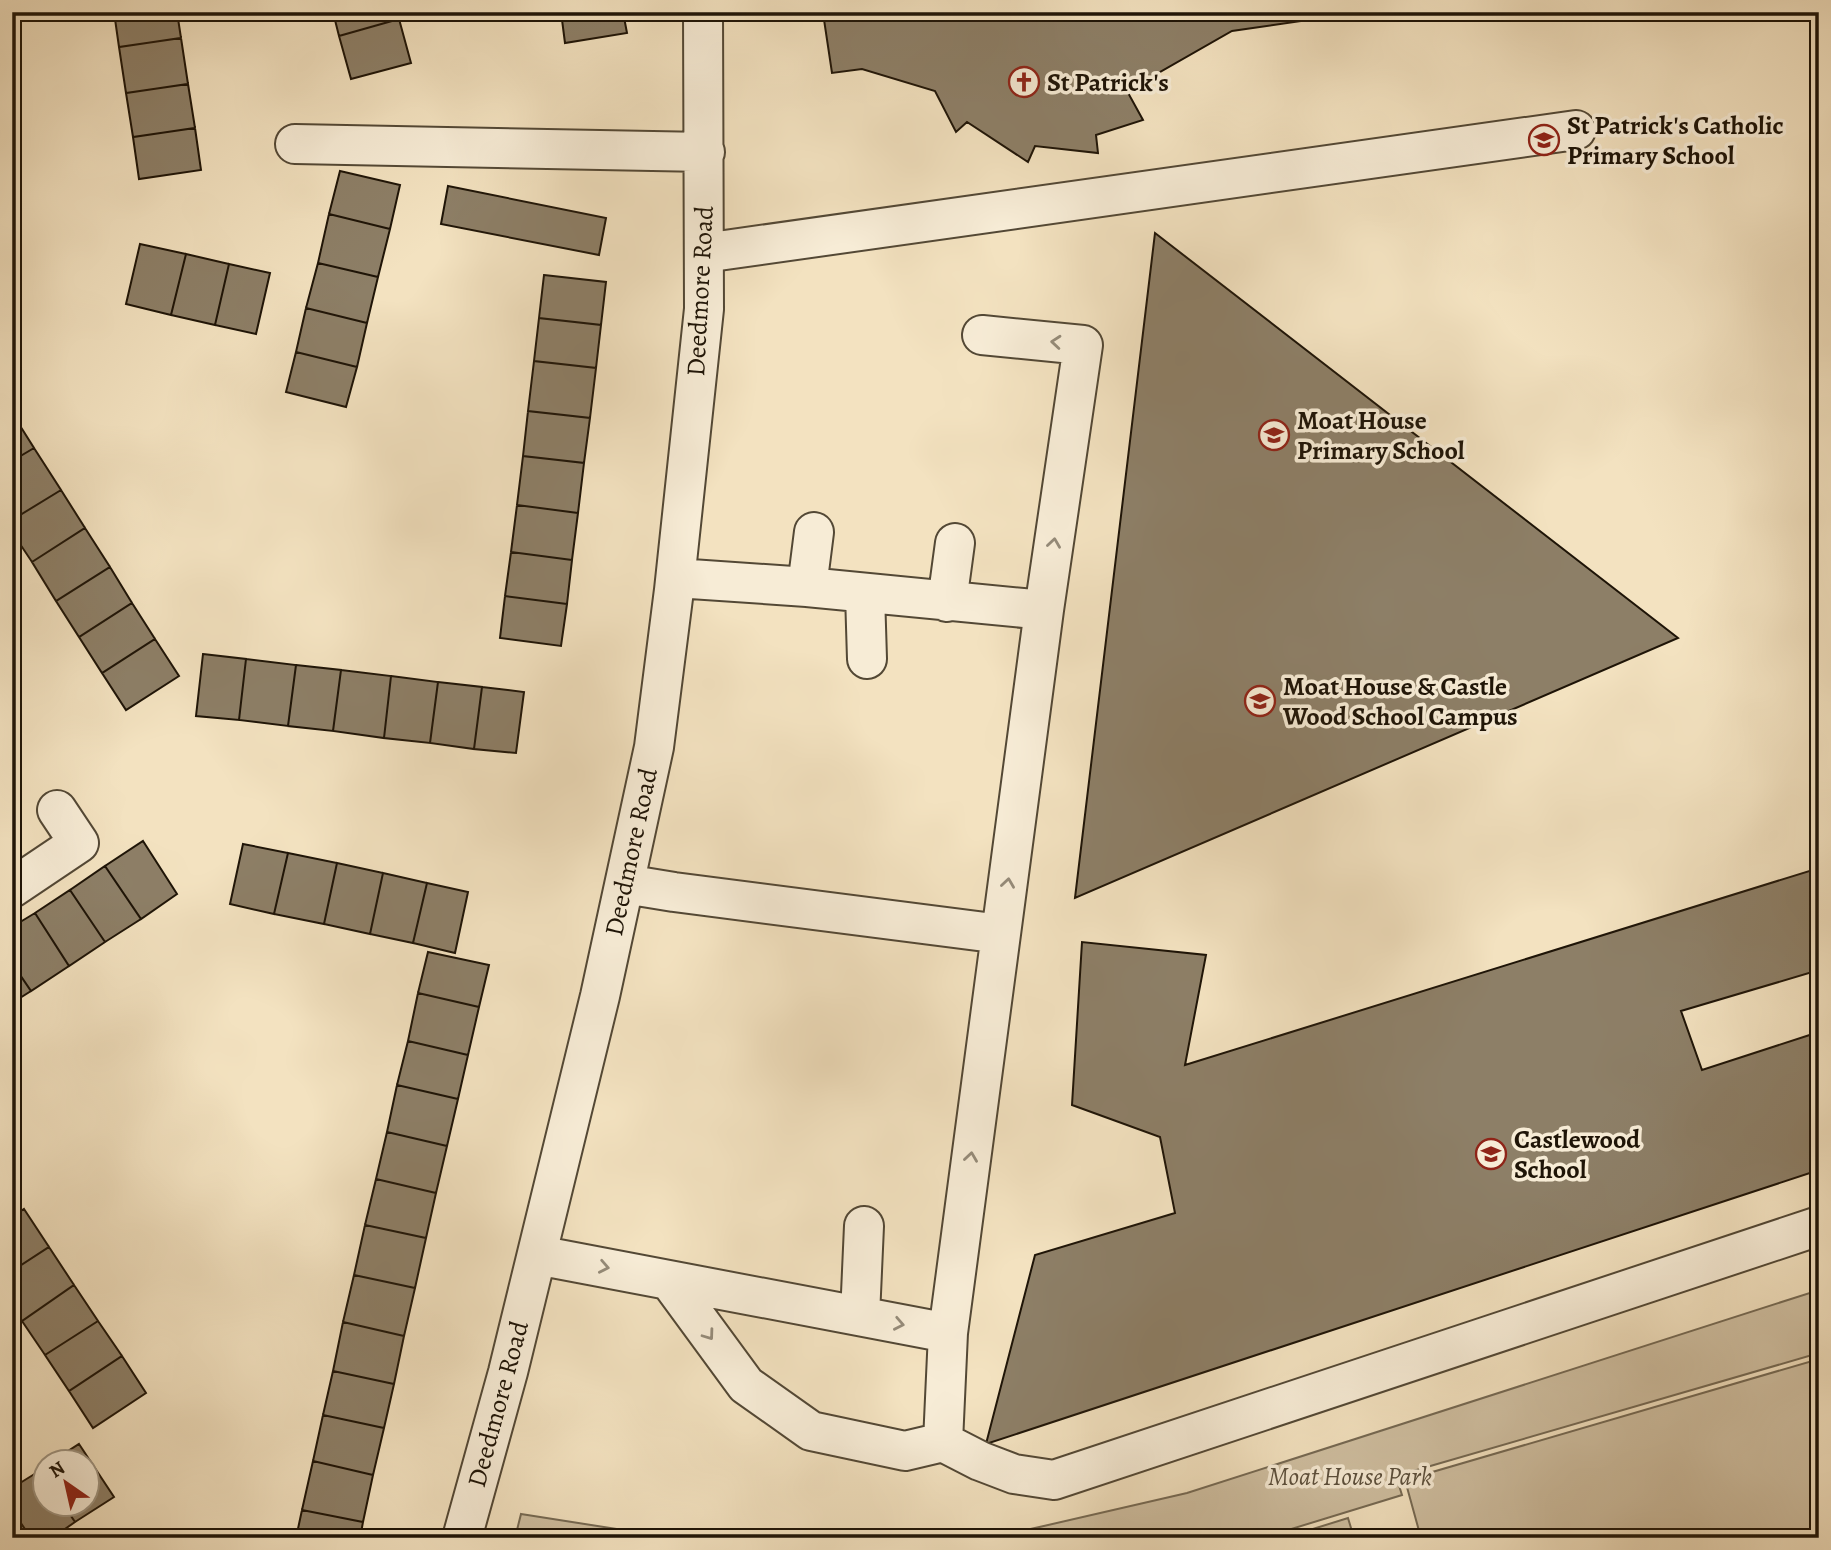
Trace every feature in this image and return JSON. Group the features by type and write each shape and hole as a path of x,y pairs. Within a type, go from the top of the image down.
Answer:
{"street":[{"name":"Deedmore Road","path":"462,1538 508,1372 600,996 654,747 676,578 704,309 703,12"},
{"path":"704,253 1576,130"},
{"path":"295,144 705,152"},
{"path":"943,1443 948,1333 1044,610 1083,345 982,335"},
{"path":"807,587 814,532"},
{"path":"947,602 955,543"},
{"path":"676,578 807,587 1044,610"},
{"path":"865,594 867,659"},
{"path":"12,888 79,843 57,810"},
{"path":"625,884 1001,934"},
{"path":"860,1317 864,1226"},
{"path":"668,1280 746,1385 811,1431 905,1451 943,1443 1014,1474 1054,1480 1819,1226"},
{"path":"537,1255 948,1333"}],"green space":[{"name":"Moat House Park","path":"1819,1290 1819,1353 1396,1476 1402,1495 1262,1538 966,1538 1009,1534 1187,1493"},
{"path":"1819,1359 1819,1538 1421,1538 1405,1480"},
{"path":"521,1514 674,1538 515,1538"},
{"path":"1348,1518 1354,1538 1284,1538"}],"building":[{"path":"114,12 177,12 181,38 119,47"},
{"path":"333,12 397,12 399,19 339,36"},
{"path":"561,12 623,12 627,33 565,43"},
{"name":"St Patrick's","path":"1363,12 1232,31 1127,91 1143,120 1096,135 1098,153 1035,146 1028,162 967,122 956,132 935,91 862,69 832,73 823,13"},
{"path":"399,19 411,63 351,79 339,36"},
{"path":"181,38 188,84 126,93 119,47"},
{"path":"188,84 195,128 133,137 126,93"},
{"path":"195,128 201,170 139,179 133,137"},
{"path":"340,171 400,185 390,229 329,214"},
{"path":"448,186 606,218 599,255 441,224"},
{"path":"329,214 390,229 378,277 318,263"},
{"name":"Moat House Primary School","path":"1155,233 1678,638 1075,898"},
{"path":"140,244 186,254 171,315 126,304"},
{"path":"186,254 229,264 215,325 171,315"},
{"path":"318,263 378,277 367,323 306,308"},
{"path":"229,264 270,273 256,334 215,325"},
{"path":"544,275 606,282 601,325 539,318"},
{"path":"306,308 367,323 357,367 296,352"},
{"path":"539,318 601,325 596,368 534,361"},
{"path":"296,352 357,367 346,407 286,392"},
{"path":"534,361 596,368 590,418 528,411"},
{"path":"528,411 590,418 584,463 523,456"},
{"path":"12,413 34,448 12,461"},
{"path":"34,448 61,490 12,520 12,461"},
{"path":"523,456 584,463 578,513 517,505"},
{"path":"61,490 85,528 32,562 12,532 12,520"},
{"path":"517,505 578,513 572,560 511,552"},
{"path":"85,528 110,567 56,601 32,562"},
{"path":"511,552 572,560 567,604 505,596"},
{"path":"110,567 132,603 79,637 56,601"},
{"path":"505,596 567,604 561,646 500,638"},
{"path":"132,603 155,639 102,673 79,637"},
{"path":"155,639 179,676 126,710 102,673"},
{"path":"203,654 246,659 239,720 196,716"},
{"path":"246,659 296,665 288,726 239,720"},
{"path":"296,665 341,670 333,731 288,726"},
{"path":"341,670 391,676 384,738 333,731"},
{"path":"391,676 438,682 430,743 384,738"},
{"path":"438,682 482,687 474,749 430,743"},
{"path":"482,687 524,692 516,753 474,749"},
{"path":"143,841 177,894 141,919 105,866"},
{"path":"243,844 288,853 274,914 230,904"},
{"path":"288,853 337,863 324,924 274,914"},
{"path":"337,863 383,873 370,934 324,924"},
{"path":"105,866 141,919 105,942 70,890"},
{"name":"Castlewood School","path":"1819,868 1819,970 1681,1011 1702,1070 1819,1032 1819,1170 986,1444 1035,1255 1175,1213 1160,1137 1072,1105 1082,942 1206,955 1185,1065"},
{"path":"383,873 427,883 413,943 370,934"},
{"path":"427,883 468,892 455,953 413,943"},
{"path":"70,890 105,942 69,966 35,913"},
{"path":"35,913 69,966 31,991 12,963 12,927"},
{"path":"428,952 489,965 479,1007 418,993"},
{"path":"12,963 31,991 12,1003"},
{"path":"418,993 479,1007 468,1055 408,1041"},
{"path":"408,1041 468,1055 458,1099 397,1085"},
{"path":"397,1085 458,1099 447,1146 387,1132"},
{"path":"387,1132 447,1146 436,1193 376,1179"},
{"path":"376,1179 436,1193 426,1238 365,1225"},
{"path":"24,1209 49,1247 12,1271 12,1217"},
{"path":"365,1225 426,1238 415,1288 354,1275"},
{"path":"49,1247 74,1285 22,1321 12,1306 12,1271"},
{"path":"354,1275 415,1288 404,1336 343,1322"},
{"path":"74,1285 98,1321 45,1355 22,1321"},
{"path":"98,1321 122,1356 69,1391 45,1355"},
{"path":"343,1322 404,1336 394,1384 333,1371"},
{"path":"122,1356 146,1393 93,1428 69,1391"},
{"path":"333,1371 394,1384 384,1428 323,1415"},
{"path":"323,1415 384,1428 373,1475 313,1461"},
{"path":"313,1461 373,1475 363,1522 302,1510"},
{"path":"32,1476 32,1518 72,1518 75,1522 52,1538 31,1538 12,1510 12,1488"},
{"path":"102,1479 114,1497 102,1505"},
{"path":"12,1510 31,1538 12,1538"},
{"path":"302,1510 363,1522 360,1538 296,1538"}],"place":[{"name":"St Patrick's","path":"1024,82"},
{"name":"St Patrick's Catholic Primary School","path":"1544,140"},
{"name":"Moat House Primary School","path":"1274,435"},
{"name":"Moat House & Castle Wood School Campus","path":"1260,701"},
{"name":"Castlewood School","path":"1491,1154"}]}
